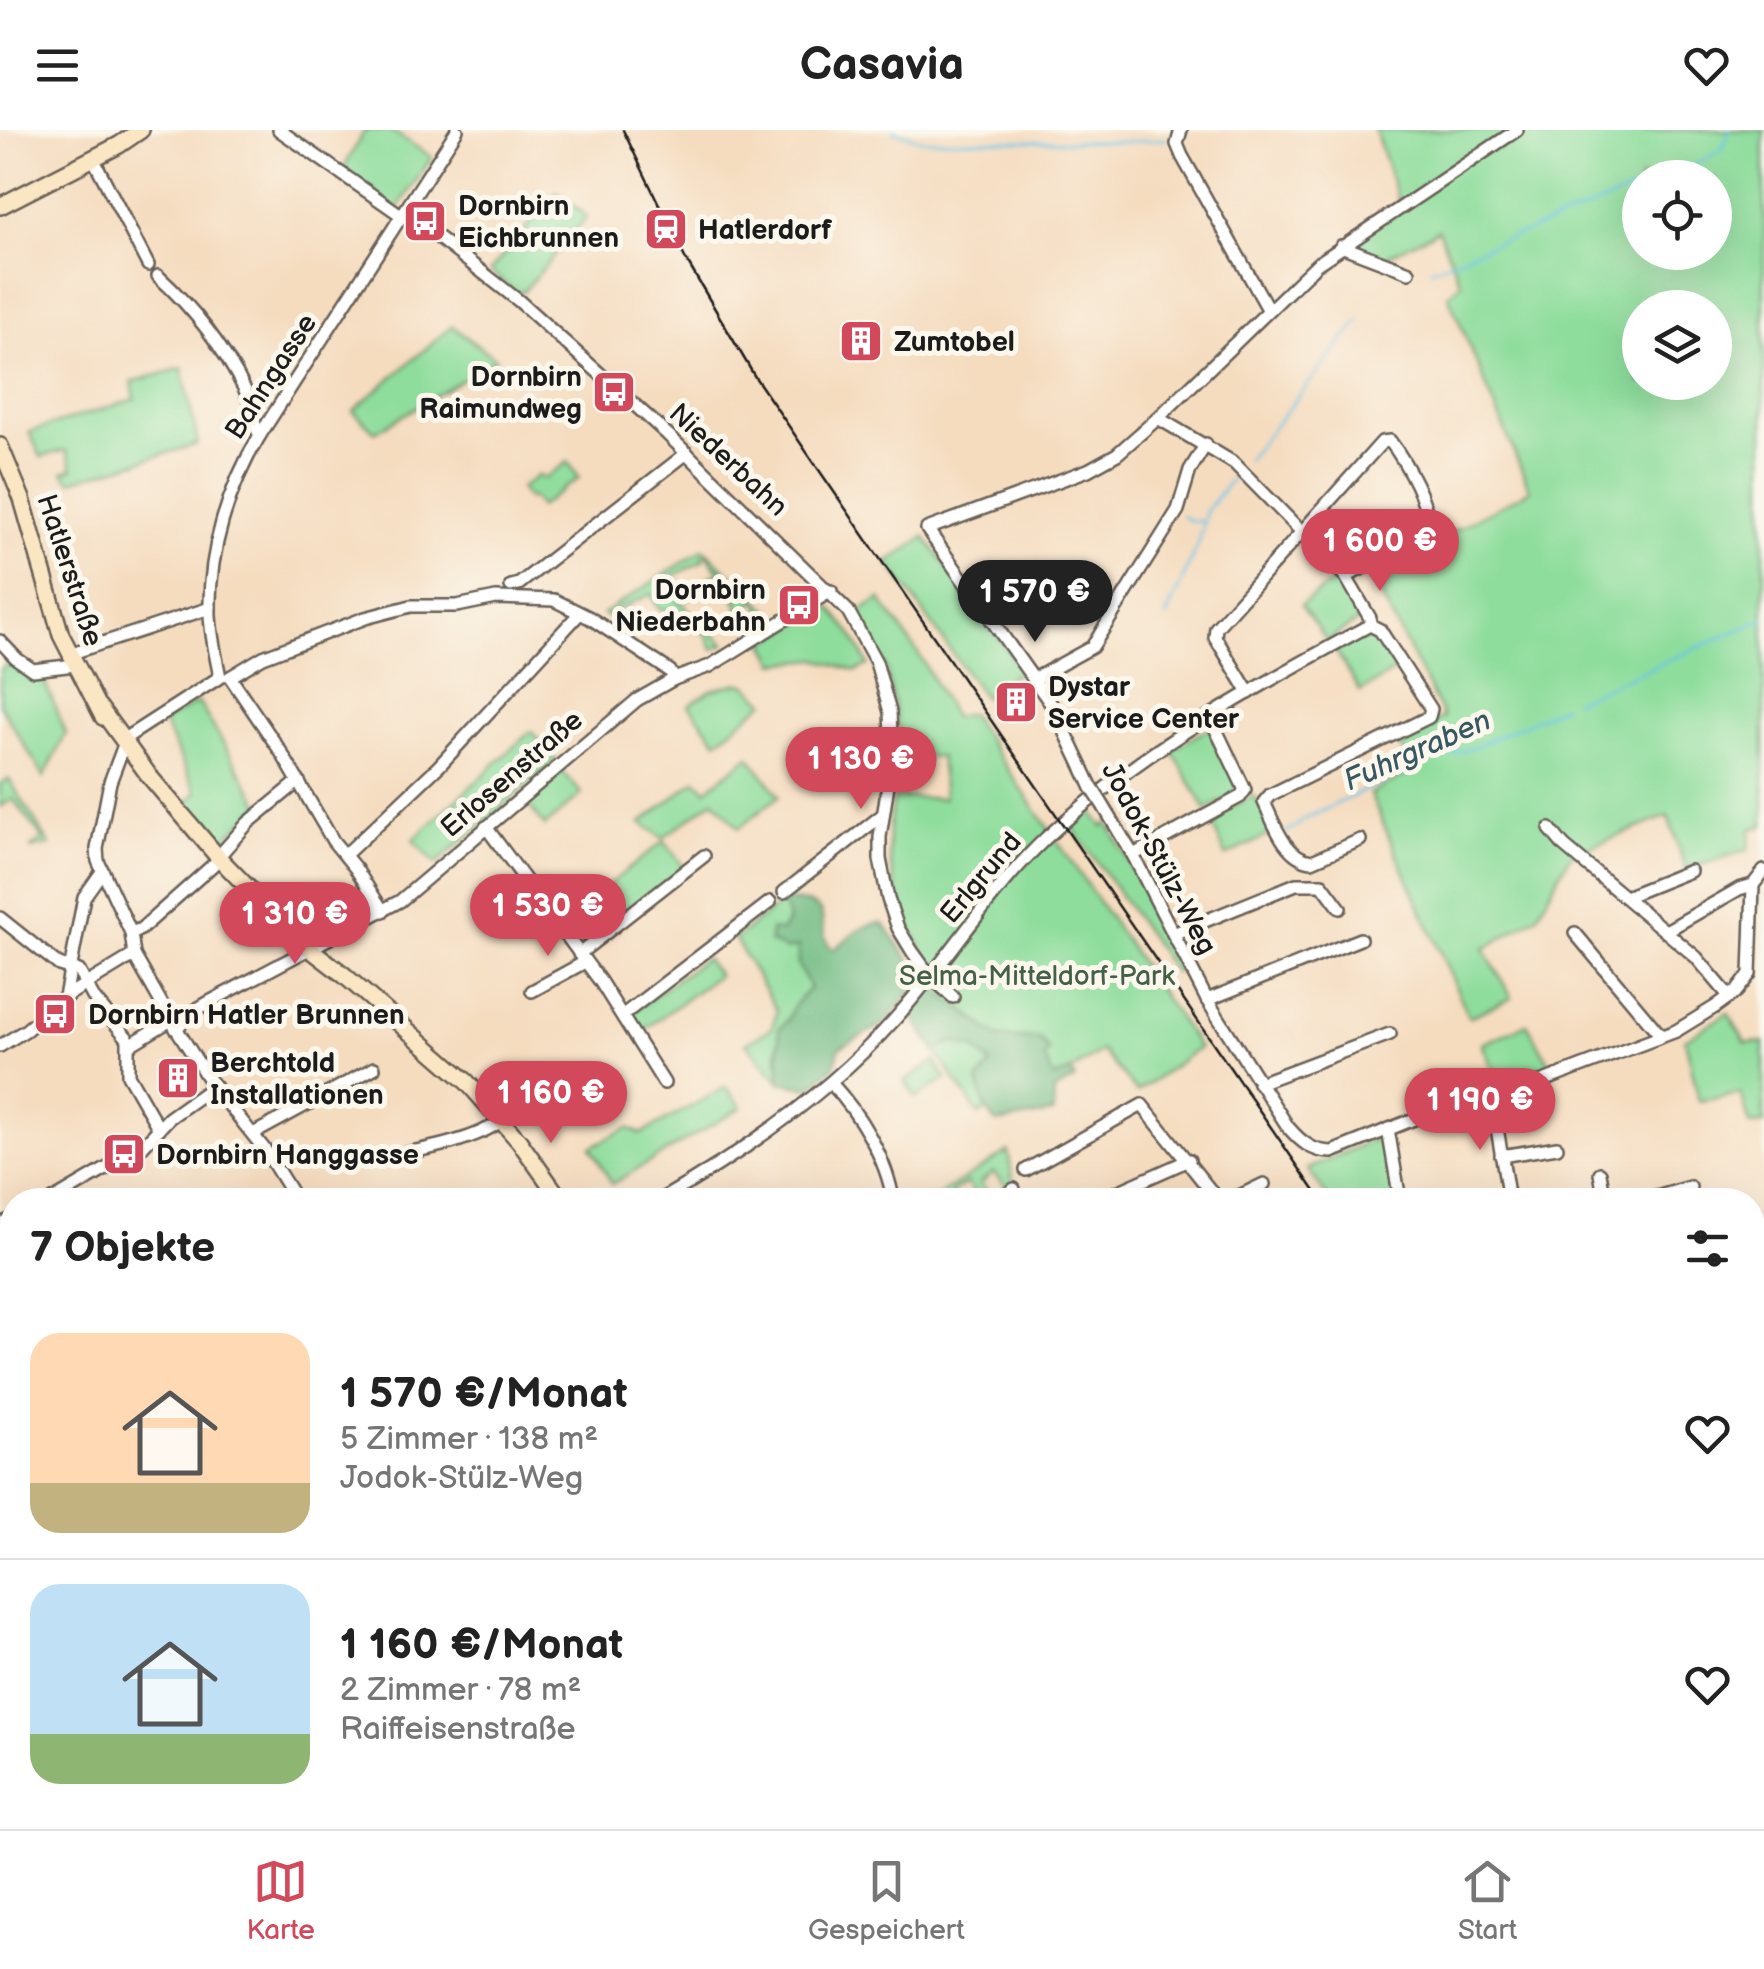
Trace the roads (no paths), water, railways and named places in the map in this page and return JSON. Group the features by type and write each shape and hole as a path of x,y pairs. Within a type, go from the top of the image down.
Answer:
{"street":[{"path":"0,206 142,130"},
{"name":"Niederbahn","path":"279,130 440,240 518,301 687,453 831,591 868,643 888,700 892,758 881,816 880,859 888,899 898,928 930,976 953,996"},
{"name":"Bahngasse","path":"225,677 210,608 234,483 260,435 457,130"},
{"path":"1181,130 1177,144 1182,156 1268,308"},
{"path":"1360,840 1303,860 1280,834 1264,802 1270,795 1430,717 1431,709 1380,630 1370,625 1370,618 1346,577 1234,462 1158,418 1268,308 1341,246 1518,130"},
{"path":"92,158 148,266"},
{"path":"1341,246 1409,272"},
{"path":"158,276 189,305 222,350 248,396 260,435"},
{"name":"Jodok-Stülz-Weg","path":"1158,418 1099,465 927,529 1067,731 1092,788 1133,856 1207,1000 1299,1140 1322,1152 1332,1152 1388,1129"},
{"path":"1249,693 1215,637 1216,628 1386,440 1404,461 1416,486 1430,522 1428,532 1346,577"},
{"path":"1034,679 1092,646 1178,510 1190,470 1206,444"},
{"name":"Hatlerstraße","path":"0,446 22,500 52,608 72,660 130,758 150,777 216,861 454,1070 502,1120 551,1188"},
{"path":"512,586 520,584 687,453"},
{"name":"Erlosenstraße","path":"130,1045 174,1025 201,1006 414,891 637,700 674,679 710,666 831,591"},
{"path":"288,1188 174,1025 134,955 132,933 100,873 96,849 110,782 132,732 264,656 324,631 412,606 457,606 496,598 554,600 670,670 674,679"},
{"path":"0,641 16,660 33,670 72,660 210,608"},
{"path":"345,855 442,763 579,614"},
{"name":"Erlgrund","path":"679,1188 770,1130 831,1083 872,1044 1012,874 1111,783 1249,693 1370,625"},
{"path":"225,677 298,781 332,841 383,911"},
{"path":"1133,856 1240,797 1245,790 1210,717"},
{"path":"132,933 216,861 248,822 298,781"},
{"path":"784,892 881,816"},
{"path":"486,827 623,1015 664,1084"},
{"path":"1550,829 1564,846 1696,957 1729,996"},
{"path":"532,992 582,958 704,856"},
{"path":"1625,898 1690,872"},
{"path":"1666,932 1753,885 1764,872"},
{"path":"65,997 84,897 100,873"},
{"path":"1173,934 1296,884 1322,884 1340,908"},
{"path":"1398,1188 1388,1129 1424,1115 1492,1098 1661,1036 1693,1021 1729,996 1750,974 1753,885"},
{"path":"623,1015 770,902"},
{"path":"0,918 59,965 80,971 93,997 124,1033 130,1045 128,1075 159,1129"},
{"path":"1574,933 1661,1036"},
{"path":"1207,1000 1360,939"},
{"path":"0,1046 65,997 134,955"},
{"path":"1259,1083 1390,1034"},
{"path":"252,1134 374,1068"},
{"path":"831,1083 847,1100 867,1134 890,1188"},
{"path":"76,1188 132,1155 214,1086"},
{"path":"1492,1098 1507,1188"},
{"path":"1026,1170 1142,1104 1209,1188"},
{"path":"373,1160 444,1144 502,1120"},
{"path":"1501,1156 1556,1147"},
{"path":"1126,1188 1189,1160"},
{"path":"1600,1173 1603,1188"},
{"path":"1256,1188 1264,1184"}],"waterway":[{"path":"892,130 922,140 1166,139"},
{"path":"1703,160 1721,151 1730,130"},
{"path":"1431,269 1622,194"},
{"path":"1247,460 1359,321"},
{"path":"1166,617 1199,542 1206,511 1231,479"},
{"path":"1182,516 1203,521"},
{"path":"1044,607 1082,565"},
{"name":"Fuhrgraben","path":"1574,701 1764,619"},
{"name":"Fuhrgraben","path":"1287,832 1309,817 1429,760 1473,748 1563,706"}],"railway":[{"path":"623,130 685,258 755,377 1313,1188"}],"place":[{"name":"Dornbirn Eichbrunnen","path":"425,221"},
{"name":"Hatlerdorf","path":"666,229"},
{"name":"Zumtobel","path":"861,341"},
{"name":"Dornbirn Raimundweg","path":"614,392"},
{"name":"Dornbirn Niederbahn","path":"799,605"},
{"name":"Dystar Service Center","path":"1016,702"},
{"name":"Dornbirn Hatler Brunnen","path":"55,1014"},
{"name":"Berchtold Installationen","path":"178,1078"},
{"name":"Dornbirn Hanggasse","path":"124,1154"}],"park label":[{"name":"Selma-Mitteldorf-Park","path":"1037,975"}]}
